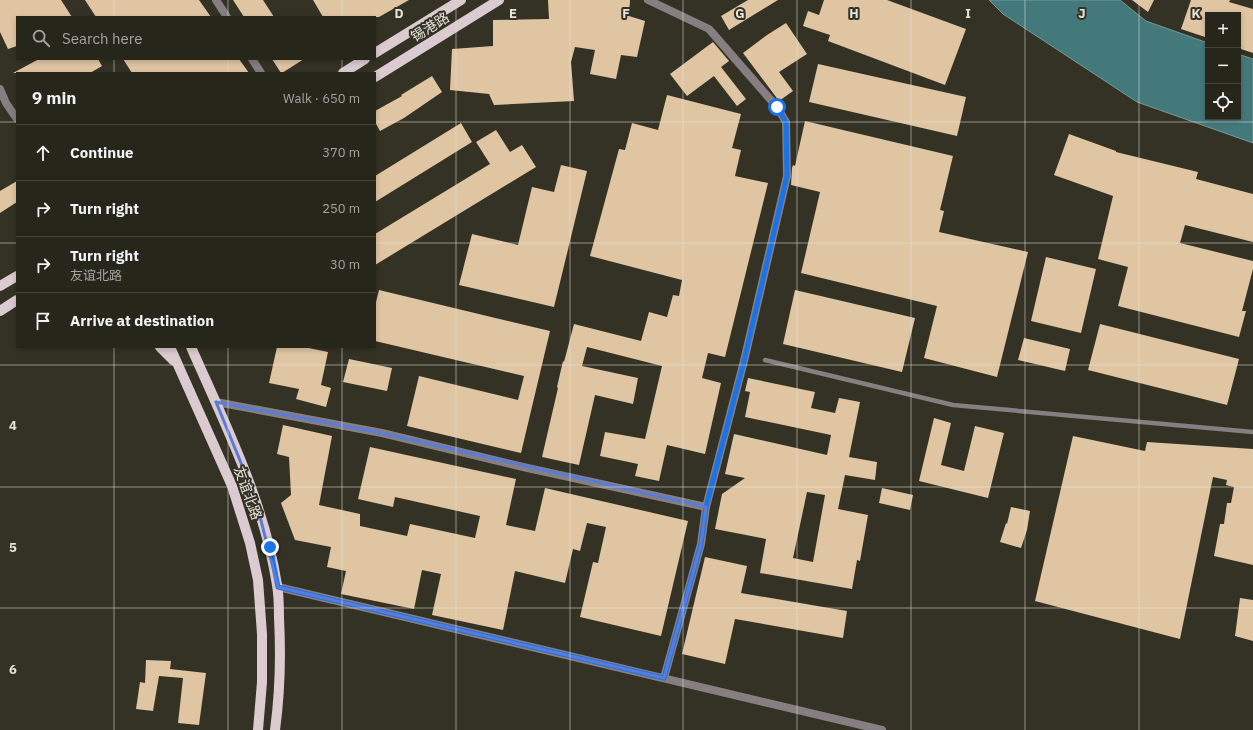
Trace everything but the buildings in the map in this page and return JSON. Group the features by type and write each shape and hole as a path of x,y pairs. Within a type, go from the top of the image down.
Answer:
{"main road":[{"name":"锡港路","path":"376,52 460,0"},
{"name":"锡港路","path":"376,76 499,0"},
{"path":"345,72 363,60"},
{"path":"0,286 16,277"},
{"path":"1,310 16,301"},
{"path":"1,310 16,307"},
{"path":"161,348 178,365"},
{"name":"友谊北路","path":"170,348 232,486 250,543 257,573 262,634 262,682 258,730"},
{"name":"友谊北路","path":"191,348 231,436 255,497 270,547 278,587 281,645 279,698 275,730"},
{"path":"196,348 197,361"}],"street":[{"path":"216,0 226,16"},
{"path":"648,0 710,29 777,107 786,122 787,176 745,353 706,507 701,544 664,678"},
{"path":"253,60 260,72"},
{"path":"0,89 6,103 16,118"},
{"path":"216,402 382,433 523,467 706,507"},
{"path":"278,587 882,730"}],"lane":[{"path":"765,360 954,405 1253,432"}],"highlighted area":[{"path":"216,402 382,433 706,507 701,544 664,678 278,587 255,497"}],"water":[{"path":"989,0 1120,0 1146,21 1205,42 1205,120 1241,120 1241,55 1253,59 1253,143 1137,102 1003,14"}],"route":[{"path":"270,547 278,587 664,678 701,544 706,507 744,361 787,176 786,122 777,107"}]}
